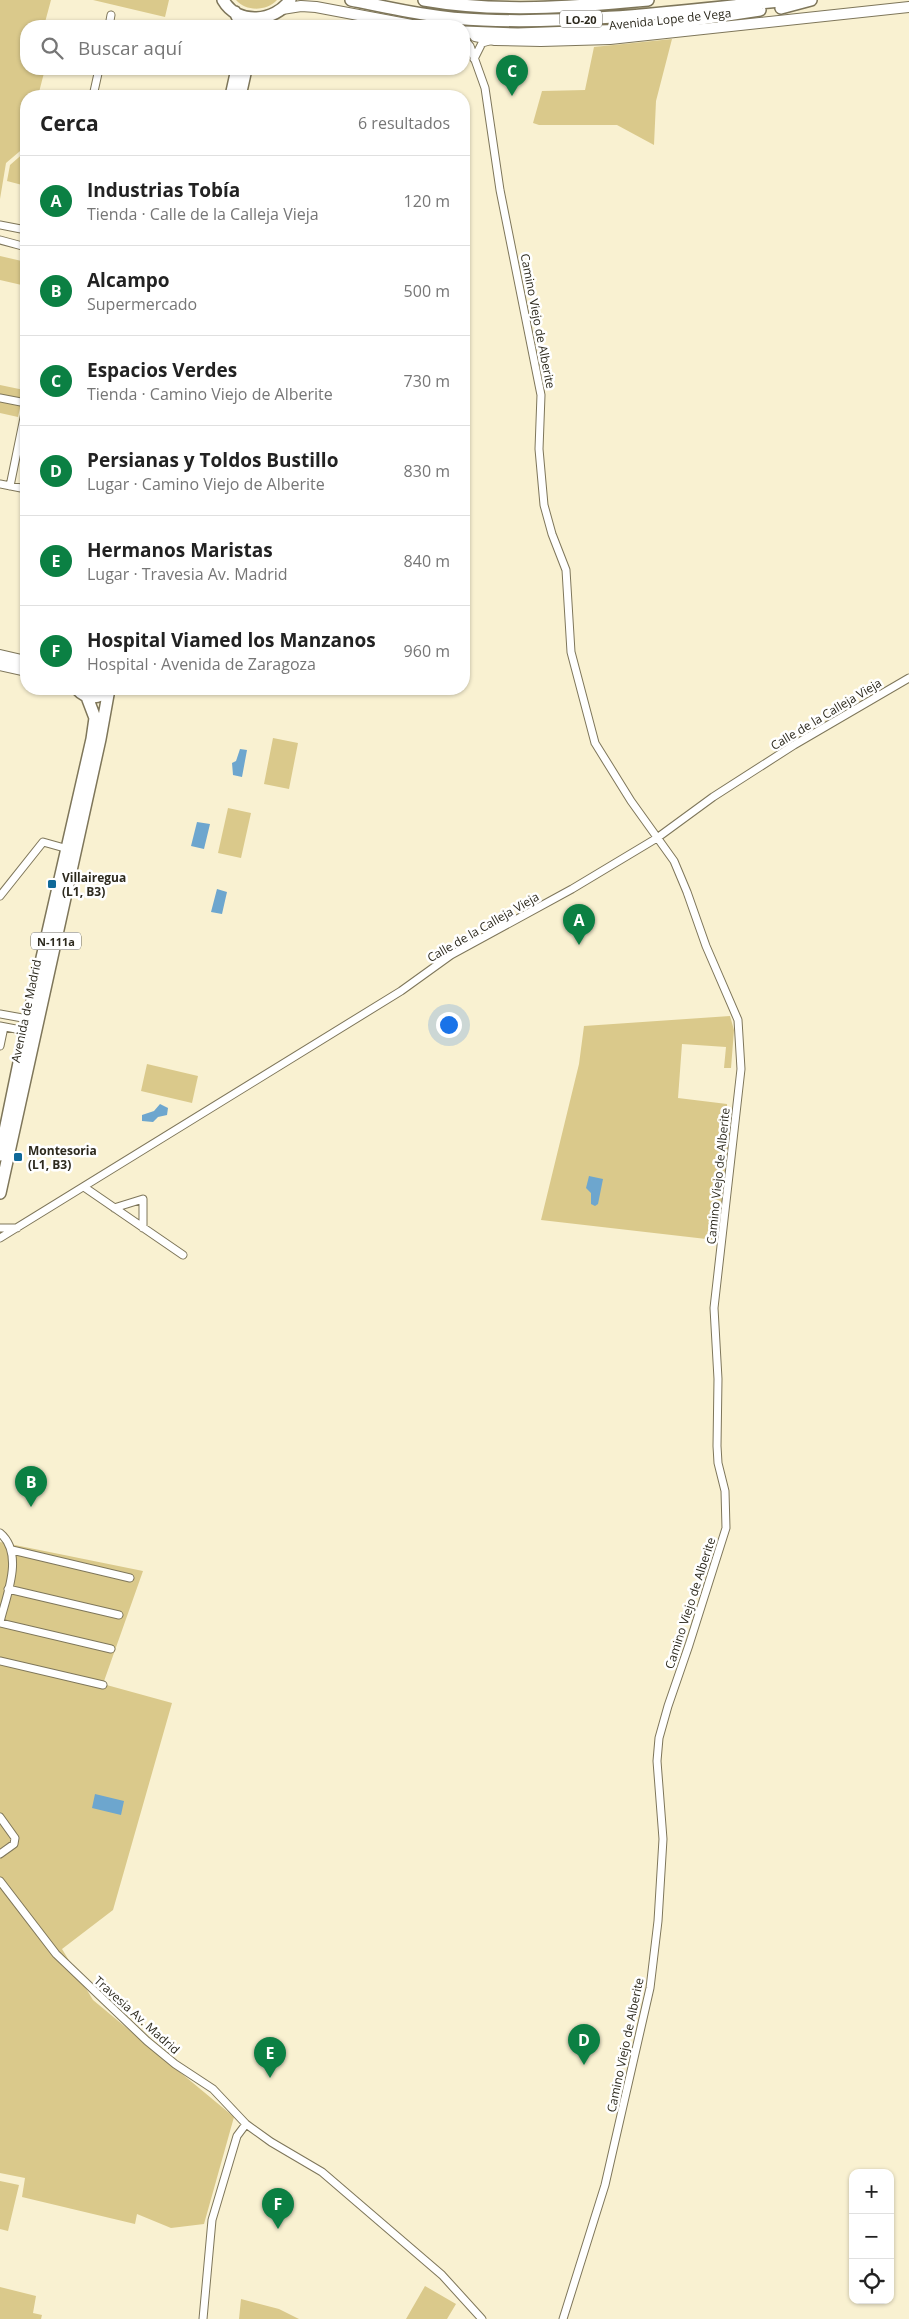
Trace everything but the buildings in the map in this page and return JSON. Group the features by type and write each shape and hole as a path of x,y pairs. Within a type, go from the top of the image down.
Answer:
{"main road":[{"path":"223,0 235,12 239,20"},
{"path":"262,20 282,9 290,0"},
{"name":"LO-20","path":"351,0 424,14 480,20 542,21 790,0"},
{"name":"LO-20","path":"424,0 484,7 542,8 648,0"},
{"path":"470,33 518,34 628,30 788,8 812,0"},
{"path":"282,9 301,6 316,7 385,20"},
{"name":"Avenida Lope de Vega","path":"470,34 495,40 542,41 610,38 909,6"},
{"path":"235,12 254,20"},
{"path":"232,90 236,75"},
{"path":"241,90 245,75"},
{"path":"0,655 20,659"},
{"path":"0,665 20,670"},
{"name":"N-111a","path":"87,697 101,695"},
{"name":"Avenida de Madrid","path":"0,1193 100,739 107,695"},
{"name":"Avenida de Madrid","path":"0,1155 28,1019 95,723 94,710 87,697"}],"street":[{"path":"110,20 111,14"},
{"path":"474,62 475,54 482,43 495,40"},
{"name":"Camino Viejo de Alberite","path":"470,46 474,62 485,88 500,190 541,395 539,449 544,504 552,534 566,570 570,652 595,743 631,801 677,868 706,946 738,1020 741,1069 714,1308 718,1379 718,1463 725,1491 726,1528 659,1738 657,1761 663,1839 658,1921 650,1988 604,2185 563,2319"},
{"path":"94,90 98,75"},
{"path":"0,225 20,229"},
{"path":"0,240 20,245"},
{"path":"0,398 20,402"},
{"path":"10,486 20,437"},
{"path":"0,484 20,488"},
{"name":"Calle de la Calleja Vieja","path":"17,1228 401,991 451,955 572,889 657,838 713,797 761,766 909,678"},
{"path":"0,896 43,842 68,849"},
{"path":"0,1014 28,1019"},
{"path":"0,1046 2,1027 26,1032"},
{"path":"84,1187 183,1255"},
{"path":"114,1208 142,1199 143,1228"},
{"path":"0,1228 17,1228"},
{"path":"0,1238 17,1228"},
{"path":"0,1533 12,1546 13,1558 0,1621 111,1649"},
{"path":"12,1550 130,1578"},
{"path":"0,1581 8,1586 119,1615"},
{"path":"0,1661 103,1685"},
{"path":"0,1817 15,1838 14,1844 0,1854"},
{"name":"Travesia Av. Madrid","path":"0,1881 56,1954 74,1974 116,2010 147,2041 175,2064 213,2088 246,2124 271,2142 322,2172 442,2275 482,2319"},
{"path":"203,2319 212,2220 236,2136 246,2124"}],"shaded area":[{"path":"0,0 51,0 46,20 20,20 20,75 43,75 40,90 20,90 20,151 6,163 0,199"},
{"path":"93,0 169,0 165,17"},
{"path":"236,0 277,0 273,4 256,9 245,7"},
{"path":"672,39 656,101 654,145 617,125 539,125 533,123 542,91 585,90 594,47"},
{"path":"20,156 20,184 7,181 10,165"},
{"path":"0,256 20,261 20,285 0,280"},
{"path":"0,385 20,389 18,417 0,413"},
{"path":"273,738 298,743 289,789 264,784"},
{"path":"228,808 251,813 241,858 218,853"},
{"path":"730,1016 734,1030 731,1068 724,1068 726,1047 682,1044 678,1098 727,1104 727,1110 731,1111 722,1219 716,1225 715,1240 541,1220 579,1064 584,1026"},
{"path":"147,1064 198,1076 192,1103 141,1091"},
{"path":"0,1542 143,1571 103,1684 172,1703 113,1910 62,1949 93,2000 234,2117 204,2224 171,2228 137,2214 135,2224 22,2197 25,2178 0,2173"},
{"path":"0,2181 19,2185 8,2231 0,2229"},
{"path":"425,2286 456,2304 447,2319 406,2319"},
{"path":"0,2287 36,2296 33,2313 42,2315 41,2319 0,2319"},
{"path":"241,2299 279,2309 299,2319 239,2319"}],"water":[{"path":"240,749 247,750 242,777 233,775 232,763 236,761"},
{"path":"197,822 210,824 204,849 191,846"},
{"path":"217,889 227,892 222,914 211,912"},
{"path":"160,1104 168,1108 167,1115 158,1117 153,1122 142,1121 142,1115 154,1111"},
{"path":"589,1176 603,1179 598,1204 595,1206 591,1204 591,1193 586,1188"},
{"path":"95,1794 124,1801 121,1815 92,1808"}],"place":[{"name":"Espacios Verdes","path":"512,96"},
{"name":"Villairegua (L1, B3)","path":"52,884"},
{"name":"Industrias Tobía","path":"579,945"},
{"name":"Montesoria (L1, B3)","path":"18,1157"},
{"name":"Alcampo","path":"31,1507"},
{"name":"Persianas y Toldos Bustillo","path":"584,2065"},
{"name":"Hermanos Maristas","path":"270,2078"},
{"name":"Hospital Viamed los Manzanos","path":"278,2229"}]}
